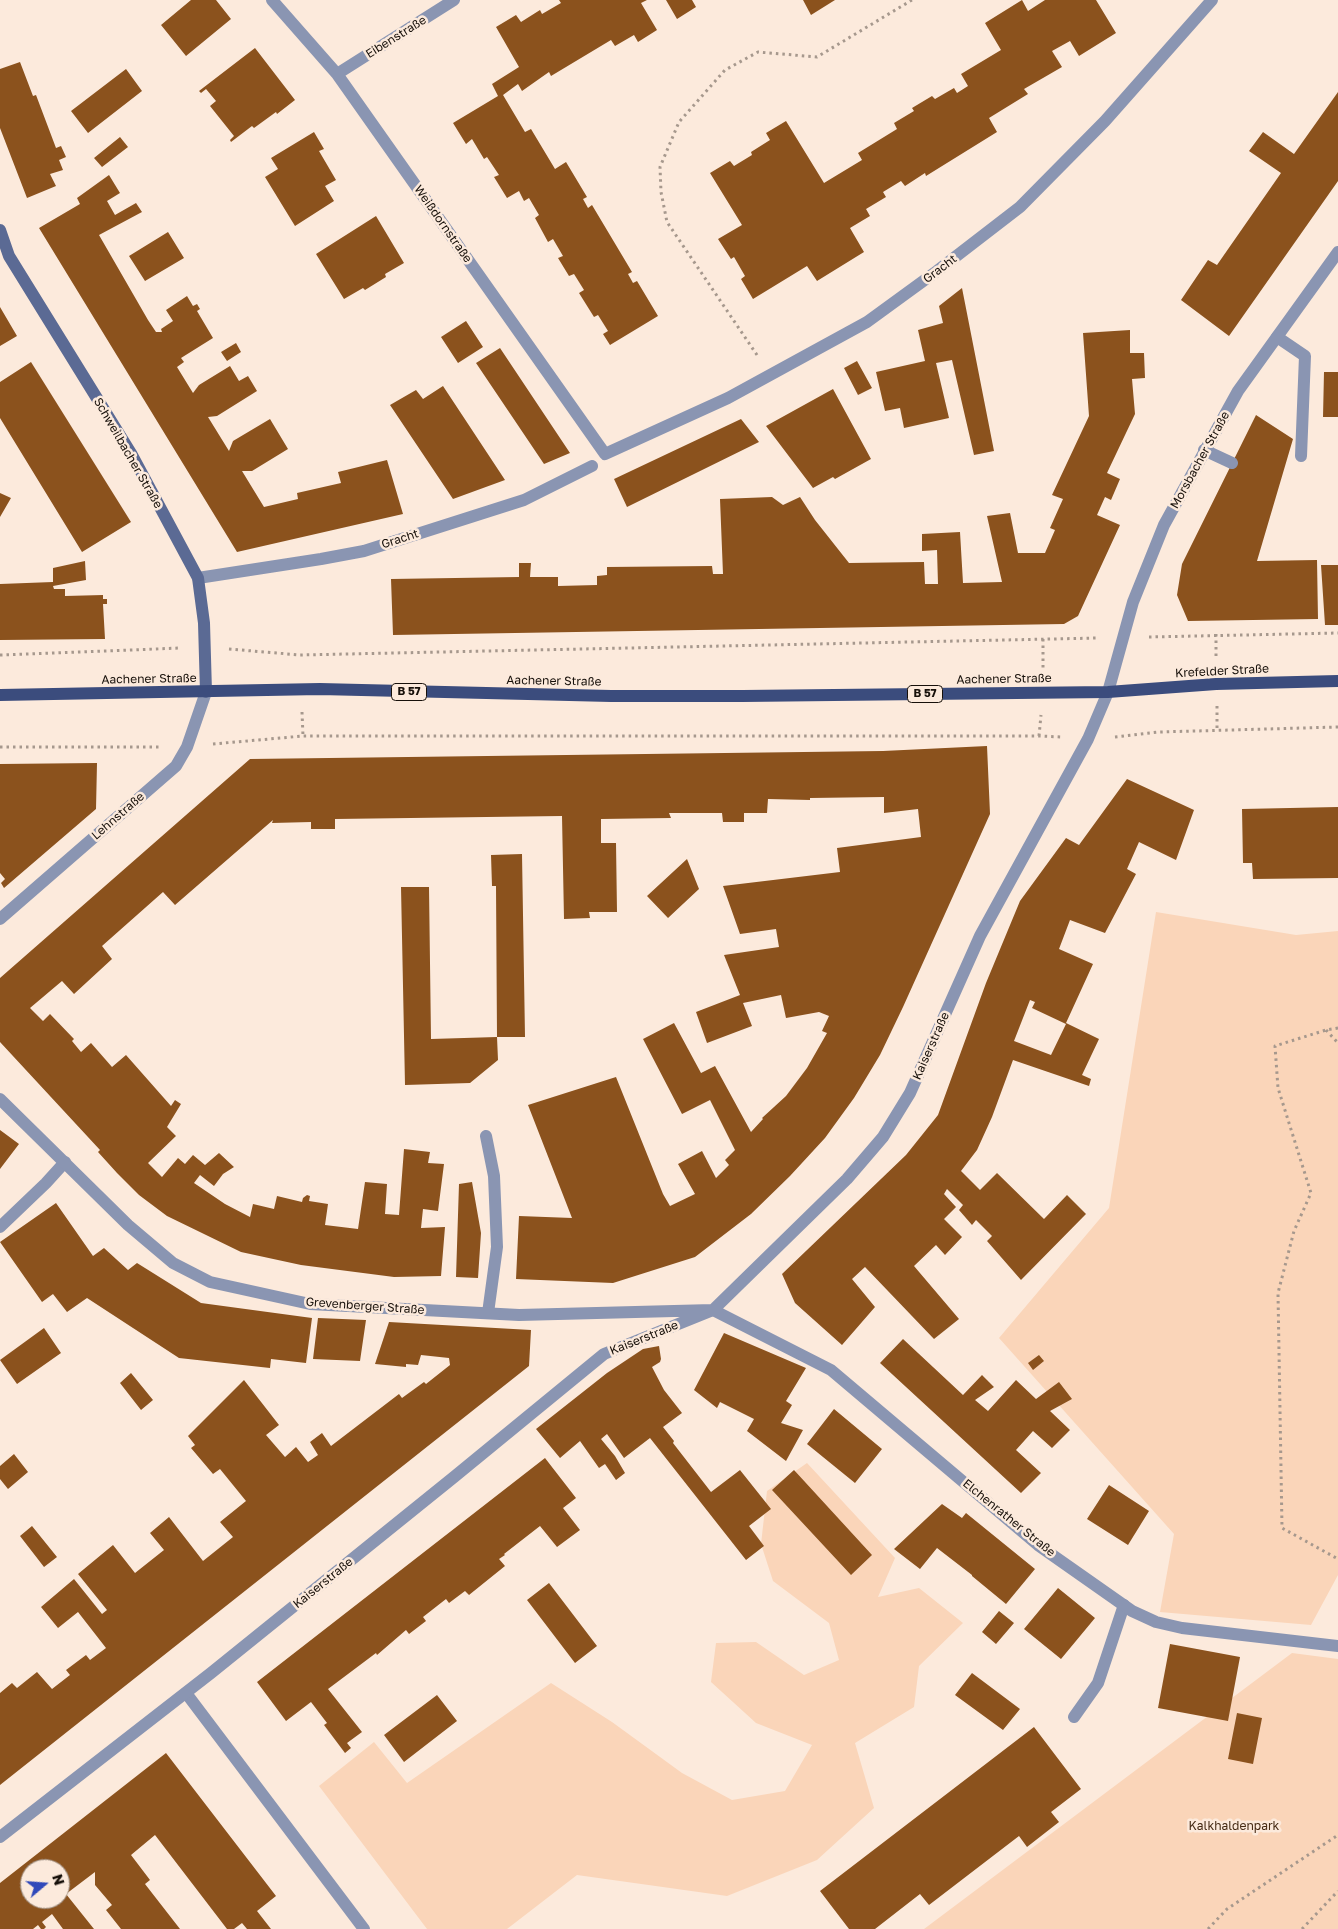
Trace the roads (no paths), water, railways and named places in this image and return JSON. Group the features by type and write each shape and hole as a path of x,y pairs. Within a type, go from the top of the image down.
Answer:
{"main road":[{"name":"Schweilbacher Straße","path":"0,230 10,256 132,455 198,578 204,623 206,692"},
{"name":"Krefelder Straße","path":"1108,692 1224,684 1338,681"},
{"name":"Aachener Straße","path":"0,695 320,689 611,696 1108,692"}],"street":[{"name":"Weißdornstraße","path":"272,0 337,74 605,454"},
{"name":"Eibenstraße","path":"337,74 454,0"},
{"name":"Gracht","path":"605,454 728,398 866,322 937,271 1020,206 1105,121 1212,0"},
{"name":"Morsbacher Straße","path":"1108,692 1133,602 1164,525 1238,391 1338,252"},
{"path":"1277,337 1305,356 1301,456"},
{"path":"1204,450 1232,463"},
{"name":"Gracht","path":"198,578 364,551 524,500 592,466"},
{"name":"Lehnstraße","path":"0,919 176,766 187,747 206,692"},
{"name":"Kaiserstraße","path":"0,1837 186,1693 604,1354 713,1310 847,1179 883,1137 910,1093 980,936 1088,739 1108,692"},
{"name":"Grevenberger Straße","path":"0,1099 128,1225 173,1263 210,1282 310,1304 519,1315 713,1310"},
{"path":"486,1136 494,1176 497,1247 488,1313"},
{"path":"0,1227 46,1183 64,1162"},
{"name":"Elchenrather Straße","path":"713,1310 831,1370 1038,1545 1132,1611 1156,1622 1182,1628 1338,1646"},
{"path":"1074,1717 1098,1683 1124,1605"},
{"path":"186,1693 364,1929"}],"park label":[{"name":"Kalkhaldenpark","path":"1234,1826"}]}
